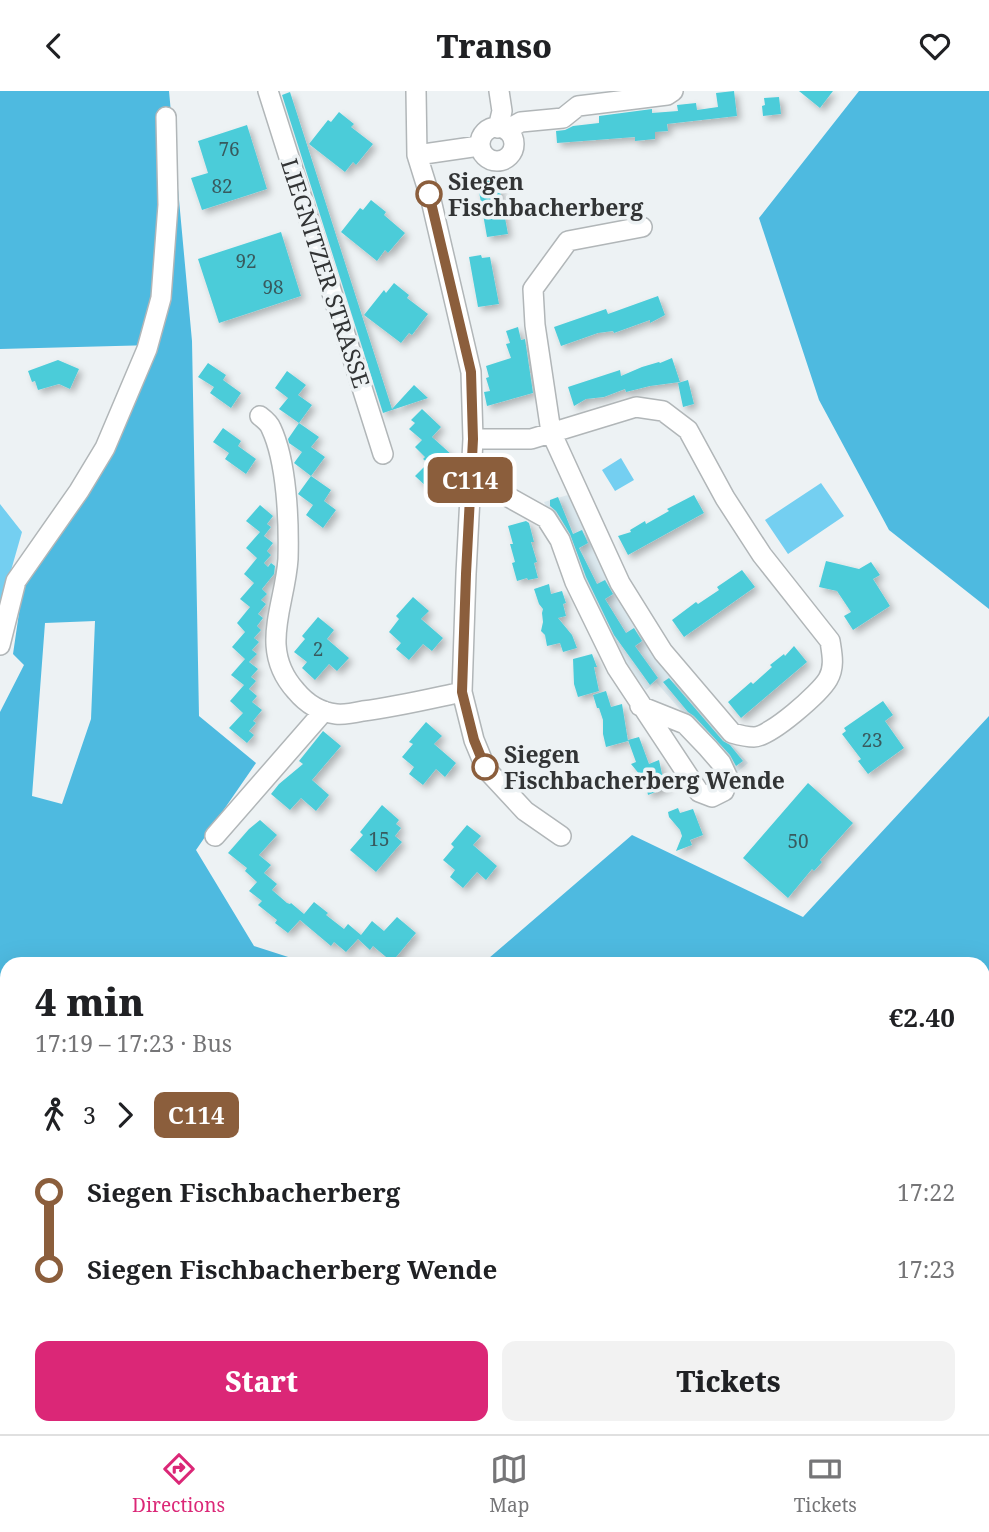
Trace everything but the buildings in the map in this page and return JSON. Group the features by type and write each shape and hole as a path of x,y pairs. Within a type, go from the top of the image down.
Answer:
{"street":[{"name":"LIEGNITZER STRASSE","path":"268,91 383,454"},
{"path":"416,91 417,155 431,200 471,372 473,439 462,692 474,740 486,769 525,811 561,837"},
{"path":"499,91 502,129"},
{"path":"502,129 511,135 514,142 511,154 502,161 489,160 482,155 479,146 482,135 490,128 502,129 521,122 564,118 576,98 669,92"},
{"path":"0,645 16,581 79,491 105,448 147,349 161,299 168,205 166,117"},
{"path":"417,155 479,146"},
{"path":"473,439 531,439 551,432 636,407 663,411 688,430 725,498 762,555 830,641 833,658 829,678 819,691 781,724 756,738 732,733 663,652 620,583 551,432 534,325 533,289 568,241 642,227"},
{"path":"261,416 270,426 281,458 286,498 288,560 275,635 277,660 286,680 304,701 339,715 462,692"},
{"path":"470,485 494,489 546,518 559,540 575,582 617,668 640,706 699,792 712,797 724,792 727,778 722,763 685,724 640,706"},
{"path":"215,836 324,711"}],"shaded area":[{"path":"0,91 169,91 192,341 199,716 256,763 196,850 254,946 288,957 0,957 0,712 24,665 13,654 24,579 154,345 0,349","holes":["95,621 91,719 62,804 32,796 45,623"]},
{"path":"859,91 989,91 989,609 889,530 819,400 759,218"},
{"path":"621,458 634,480 615,491 602,470"},
{"path":"821,483 844,516 788,554 765,520"},
{"path":"568,495 668,672 748,763 736,773 656,682 646,690 617,654 544,502"},
{"path":"0,504 22,532 0,609"},
{"path":"989,716 989,957 490,957 632,835 803,917"}],"bus line":[{"name":"C114","path":"429,194 471,372 473,439 462,692 474,740 485,767"}],"place":[{"name":"Siegen Fischbacherberg","path":"429,194"},
{"name":"Siegen Fischbacherberg Wende","path":"485,767"}]}
